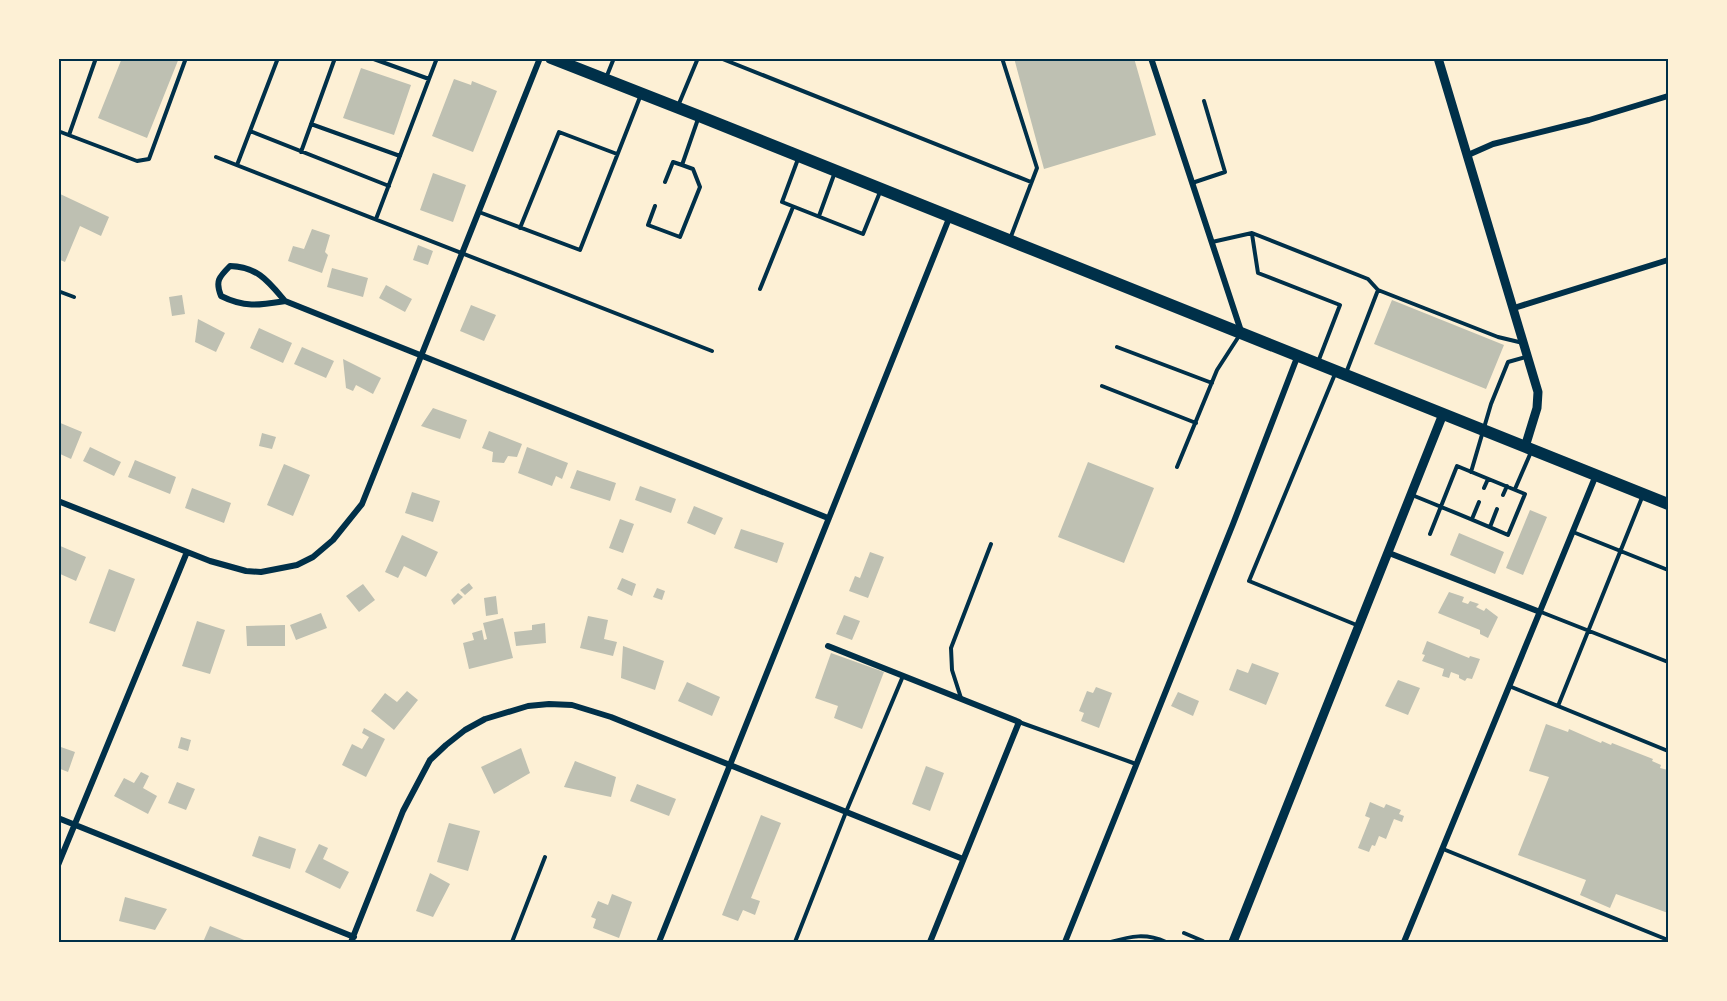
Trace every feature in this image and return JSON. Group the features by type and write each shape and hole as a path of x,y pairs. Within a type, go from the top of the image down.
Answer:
{"main road":[{"path":"551,58 1010,239 1668,504"}],"street":[{"path":"58,501 210,561 246,571 261,572 297,565 313,557 333,540 362,504 540,58"},
{"path":"1151,58 1242,332"},
{"path":"1438,58 1538,393 1529,448"},
{"path":"1468,155 1494,144 1589,120 1668,96"},
{"path":"659,942 950,216"},
{"path":"1514,308 1668,260"},
{"path":"285,300 257,305 237,304 221,296 217,286 220,276 230,266 254,270 285,300 422,357 828,518"},
{"path":"1065,942 1233,524 1298,354"},
{"path":"1233,942 1443,414"},
{"path":"1404,942 1596,475"},
{"path":"58,865 187,552"},
{"path":"1389,553 1540,612"},
{"path":"828,646 1019,722 930,942"},
{"path":"58,818 352,940 403,811 430,760 459,735 485,719 528,706 572,705 611,717 963,859"}],"lane":[{"path":"69,135 96,58"},
{"path":"58,131 137,161 149,159 186,58"},
{"path":"237,165 278,58"},
{"path":"301,152 335,58"},
{"path":"371,58 429,80"},
{"path":"376,219 437,58"},
{"path":"605,79 614,58"},
{"path":"677,107 698,58"},
{"path":"720,58 1031,182"},
{"path":"1002,58 1037,168 1010,239"},
{"path":"479,212 580,250 642,93"},
{"path":"1192,183 1225,172 1204,101"},
{"path":"682,165 699,116"},
{"path":"311,124 400,156"},
{"path":"250,131 389,186"},
{"path":"520,228 559,132 617,154"},
{"path":"800,156 782,202 793,207 863,234 881,188"},
{"path":"216,157 712,351"},
{"path":"655,206 648,225 680,237 700,187 693,169 673,162 665,182"},
{"path":"819,216 836,170"},
{"path":"760,288 793,207"},
{"path":"1252,233 1258,273 1340,305 1317,362"},
{"path":"1212,242 1252,233 1368,279 1378,290 1498,338 1524,343"},
{"path":"1359,627 1249,581 1378,290"},
{"path":"58,291 74,297"},
{"path":"1177,467 1217,370 1242,332"},
{"path":"1117,347 1212,383"},
{"path":"1471,472 1491,404 1508,362 1528,357"},
{"path":"1102,386 1196,423"},
{"path":"1515,489 1529,448"},
{"path":"1412,495 1440,507 1472,519 1508,535 1525,494 1457,466 1440,507 1430,534"},
{"path":"1484,488 1488,479"},
{"path":"1503,495 1507,486"},
{"path":"1558,706 1643,494"},
{"path":"1472,519 1479,502"},
{"path":"1490,527 1497,509"},
{"path":"1572,532 1668,570"},
{"path":"962,699 952,670 951,648 991,544"},
{"path":"1540,612 1668,662"},
{"path":"795,942 903,676"},
{"path":"1509,686 1668,751"},
{"path":"1019,722 1136,764"},
{"path":"1443,849 1668,940"},
{"path":"512,942 545,857"},
{"path":"1184,933 1204,942"},
{"path":"1111,942 1133,935 1148,936 1166,942"}],"building":[{"path":"122,58 179,58 147,138 98,118"},
{"path":"1014,58 1134,58 1156,135 1044,169"},
{"path":"361,68 411,85 394,135 343,118"},
{"path":"454,79 471,85 472,81 497,91 473,152 432,136"},
{"path":"433,173 466,185 453,222 420,210"},
{"path":"58,193 109,217 101,236 80,226 65,262 58,259"},
{"path":"312,229 330,235 325,252 328,255 322,273 288,261 293,246 304,249"},
{"path":"418,245 433,251 428,265 413,260"},
{"path":"332,268 368,278 363,297 327,287"},
{"path":"386,285 412,299 405,312 379,298"},
{"path":"182,295 185,314 172,316 169,297"},
{"path":"1392,300 1504,345 1486,389 1374,344"},
{"path":"471,305 496,315 484,341 460,331"},
{"path":"198,319 225,333 216,352 195,342"},
{"path":"259,328 292,343 283,363 250,348"},
{"path":"302,347 334,361 326,378 294,364"},
{"path":"343,359 381,378 373,394 356,385 353,391 346,388"},
{"path":"433,408 467,420 460,439 421,426"},
{"path":"58,422 82,432 71,459 58,453"},
{"path":"489,431 522,444 517,457 508,456 504,463 492,462 493,452 482,448"},
{"path":"262,433 276,437 272,449 259,446"},
{"path":"90,447 121,462 114,476 83,461"},
{"path":"527,447 568,463 562,479 556,476 552,486 518,473"},
{"path":"135,460 176,477 170,494 128,477"},
{"path":"1088,462 1154,488 1124,563 1058,537"},
{"path":"284,464 310,475 293,516 267,505"},
{"path":"577,470 616,483 610,501 570,488"},
{"path":"640,486 676,499 671,513 635,500"},
{"path":"192,488 231,503 224,523 185,508"},
{"path":"412,492 440,501 433,522 405,513"},
{"path":"694,506 723,518 715,535 687,523"},
{"path":"1530,510 1547,517 1523,575 1506,568"},
{"path":"620,519 634,524 623,553 609,548"},
{"path":"741,529 784,543 777,563 734,548"},
{"path":"1459,533 1504,552 1495,574 1450,555"},
{"path":"402,535 438,552 426,577 404,566 398,578 385,572"},
{"path":"58,545 86,557 76,581 58,573"},
{"path":"870,552 884,557 868,598 849,591 855,576 860,578"},
{"path":"109,569 135,579 115,632 89,623"},
{"path":"622,578 636,584 632,596 617,589"},
{"path":"469,583 473,588 465,595 460,590"},
{"path":"363,584 375,600 359,612 346,596"},
{"path":"657,588 665,591 662,600 653,597"},
{"path":"1449,592 1464,597 1462,602 1468,604 1470,601 1479,604 1476,607 1484,611 1486,608 1498,617 1488,638 1480,634 1480,630 1438,613"},
{"path":"458,593 463,597 454,605 451,600"},
{"path":"496,596 498,614 486,616 484,598"},
{"path":"321,613 327,628 296,640 290,625"},
{"path":"844,615 860,621 852,640 836,634"},
{"path":"588,616 608,620 604,639 617,642 613,656 580,648"},
{"path":"503,618 513,658 469,669 463,643 474,640 472,633 482,630 484,640 487,639 483,623"},
{"path":"197,621 225,630 210,674 182,666"},
{"path":"545,623 546,643 516,646 514,632 532,630 532,625"},
{"path":"285,625 285,646 247,646 246,626"},
{"path":"1427,641 1469,658 1470,656 1480,659 1472,679 1467,678 1465,681 1459,678 1459,675 1451,672 1449,678 1442,676 1444,669 1422,661"},
{"path":"623,646 664,661 655,690 621,678"},
{"path":"831,653 884,672 862,729 834,718 838,706 815,698"},
{"path":"1252,663 1279,673 1266,705 1229,690 1237,669 1248,673"},
{"path":"1398,680 1420,688 1408,715 1385,706"},
{"path":"687,682 720,697 712,716 678,701"},
{"path":"1096,687 1112,693 1099,728 1081,721 1084,713 1079,711 1087,691 1093,693"},
{"path":"407,691 418,700 394,730 371,711 385,693 397,702"},
{"path":"1178,692 1199,701 1193,716 1171,706"},
{"path":"1546,724 1568,732 1569,729 1601,743 1602,741 1611,745 1612,743 1653,759 1652,761 1661,765 1660,768 1668,770 1668,913 1616,894 1610,908 1580,895 1586,880 1518,855 1549,777 1529,771"},
{"path":"364,728 385,739 366,777 342,765 352,744 362,749 369,737 362,733"},
{"path":"181,737 191,740 188,751 178,748"},
{"path":"58,746 75,752 68,772 58,768"},
{"path":"521,748 530,773 494,794 481,767"},
{"path":"575,761 616,777 611,797 564,787"},
{"path":"926,766 944,773 930,811 912,804"},
{"path":"141,772 149,776 143,788 157,796 148,814 114,796 124,778 134,783"},
{"path":"177,782 195,789 186,810 168,803"},
{"path":"637,784 676,799 669,816 630,801"},
{"path":"1370,802 1384,808 1386,804 1401,810 1399,814 1404,816 1402,822 1394,819 1386,839 1379,836 1375,846 1372,845 1369,852 1358,848 1370,818 1365,816"},
{"path":"761,815 781,823 751,898 760,901 755,915 743,910 738,921 722,915"},
{"path":"449,823 480,831 468,871 437,862"},
{"path":"259,836 296,849 290,869 252,856"},
{"path":"319,844 328,848 323,859 349,872 340,889 305,872"},
{"path":"430,873 450,884 433,917 416,911"},
{"path":"612,894 632,902 619,938 593,928 596,919 591,917 598,901 608,905"},
{"path":"125,897 167,909 155,930 119,921"},
{"path":"210,926 249,942 203,942"}]}
